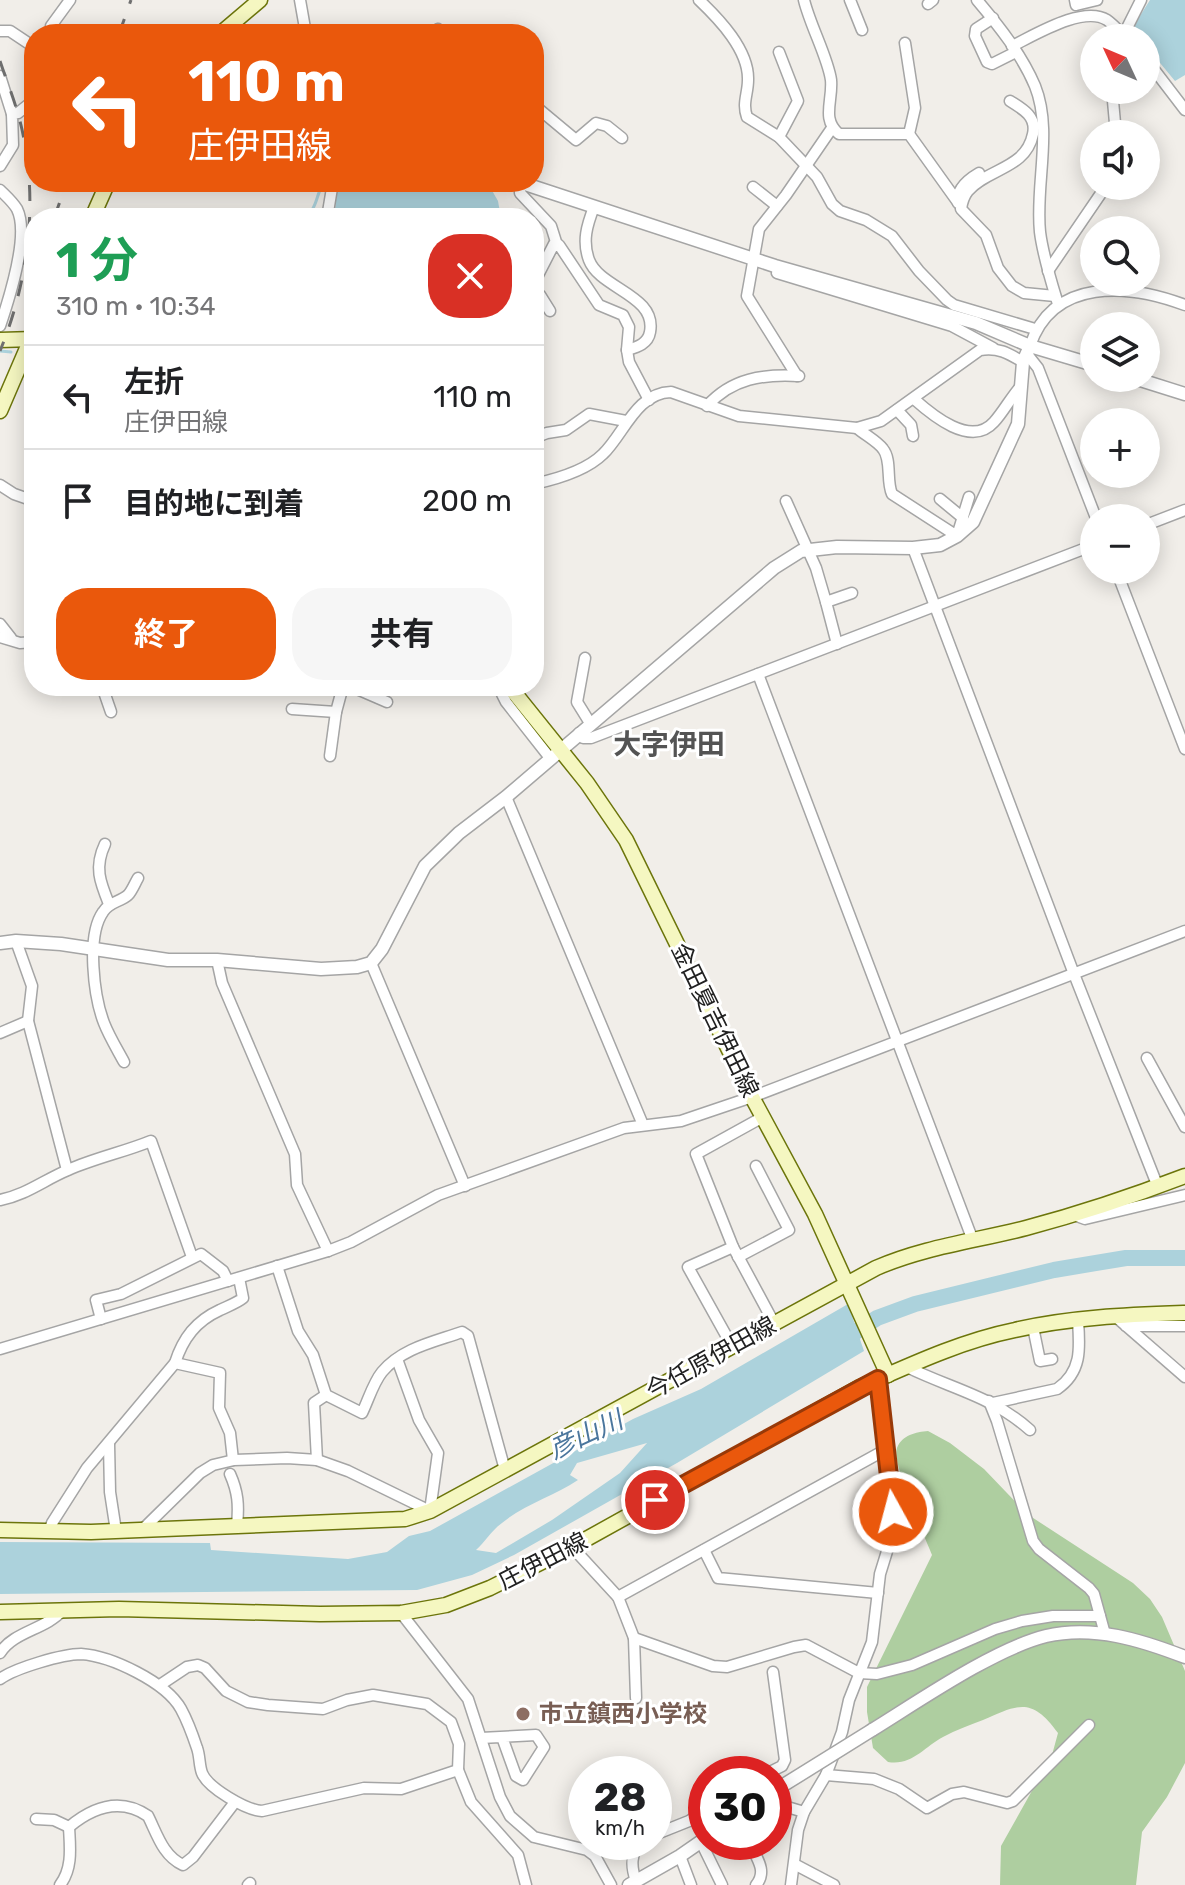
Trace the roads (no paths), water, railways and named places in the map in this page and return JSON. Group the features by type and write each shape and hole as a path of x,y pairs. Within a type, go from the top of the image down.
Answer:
{"main road":[{"path":"232,24 260,0"},
{"path":"0,340 24,338"},
{"path":"0,411 24,356"},
{"name":"金田夏吉伊田線","path":"515,696 555,754 587,783 626,840 752,1097 815,1214 883,1374"},
{"name":"今任原伊田線","path":"0,1530 116,1531 405,1519 430,1511 844,1284 898,1258 1072,1215 1185,1176"},
{"name":"庄伊田線","path":"0,1612 401,1613 446,1605 490,1588 572,1547 883,1374 970,1342 1033,1327 1078,1321 1121,1322 1185,1313"}],"street":[{"path":"52,24 70,0"},
{"path":"300,0 304,24"},
{"path":"699,0 740,50 748,81 744,96 747,117 779,137 807,166 832,204 840,211 866,220 892,236 919,271 954,305 1035,329"},
{"path":"804,0 831,79 828,121 832,128 839,134 909,134"},
{"path":"850,0 862,30"},
{"path":"977,0 1014,49 1035,88 1041,109 1040,232 1056,300"},
{"path":"1075,0 1076,5 1100,0 1104,10 1102,18"},
{"path":"1129,24 1141,0"},
{"path":"993,18 976,29 975,36 987,62 992,64 1068,20 1082,16 1102,18 1109,24"},
{"path":"0,31 10,31 24,40"},
{"path":"905,43 915,108 909,134 959,205 986,235 998,268 1012,286 1024,293 1056,300 1115,290 1142,292 1185,305"},
{"path":"779,52 798,101 779,137"},
{"path":"0,76 12,114 13,145 0,166"},
{"path":"1160,77 1185,110"},
{"path":"1010,101 1031,117 1034,129 1026,153"},
{"path":"12,114 24,108"},
{"path":"544,113 576,140 596,123 607,126 622,138"},
{"path":"707,406 720,392 763,374 799,376 749,302 753,262 759,229 832,128"},
{"path":"959,205 969,189 1041,145"},
{"path":"959,205 963,185 979,173"},
{"path":"753,187 777,206"},
{"path":"0,190 18,211 20,243 9,300 0,326"},
{"path":"544,190 952,326 993,348 1080,363"},
{"path":"520,192 534,208"},
{"path":"1048,271 1096,200"},
{"path":"594,207 584,232 589,261 649,315 651,330 648,339 640,346 627,350"},
{"path":"544,219 551,226 557,245 599,305 623,315 629,327 629,362 649,400"},
{"path":"544,264 554,244 557,245"},
{"path":"753,262 976,323 1027,354 1038,368 1091,504"},
{"path":"0,943 16,941 168,960 217,960 321,969 371,963 382,949 425,866 459,833 506,797 774,568 808,550 940,545 973,522 1018,424 1021,386 1035,329 1056,300"},
{"path":"544,301 550,311"},
{"path":"544,481 585,468 603,455 626,421 649,400 662,393 671,392 739,416 857,428 881,421 968,357 980,350 993,348"},
{"path":"914,399 950,426 980,430 994,422 1021,386"},
{"path":"1160,386 1185,394"},
{"path":"897,410 911,425 913,436"},
{"path":"544,436 566,430 589,414 626,421"},
{"path":"857,428 883,449 887,484 892,494 957,536"},
{"path":"0,485 24,498"},
{"path":"957,536 969,497"},
{"path":"940,499 963,518"},
{"path":"786,501 808,550 837,644"},
{"path":"1160,520 1185,510"},
{"path":"913,548 1158,1187"},
{"path":"579,733 583,738 591,738 1080,550"},
{"path":"1121,584 1185,749"},
{"path":"826,602 852,593"},
{"path":"0,624 5,638"},
{"path":"585,658 577,702 590,723"},
{"path":"758,674 972,1238"},
{"path":"105,696 111,712"},
{"path":"330,756 340,696"},
{"path":"373,696 387,702"},
{"path":"292,709 336,712"},
{"path":"506,797 643,1125"},
{"path":"105,844 98,860 99,882 109,904"},
{"path":"124,1062 100,1012 93,969 94,949 98,921 109,904 128,895 138,878"},
{"path":"0,1349 328,1251 351,1242 438,1195 624,1128 681,1121 752,1097 1185,931"},
{"path":"16,941 32,986 28,1021 67,1170"},
{"path":"217,960 222,983 295,1154 297,1185 328,1251"},
{"path":"371,963 465,1186"},
{"path":"0,1033 28,1021"},
{"path":"1147,1058 1185,1127"},
{"path":"763,1117 696,1154 736,1252 774,1323"},
{"path":"0,1200 20,1196 67,1170 151,1141 192,1257"},
{"path":"732,1346 688,1267 736,1252 789,1230 756,1166"},
{"path":"1072,1215 1085,1219 1185,1195"},
{"path":"101,1319 96,1300 121,1294 201,1254 223,1271 228,1281"},
{"path":"277,1266 298,1331 313,1355 326,1395 362,1413 380,1374 397,1359 434,1340 462,1332 468,1336 505,1470"},
{"path":"49,1532 87,1468 175,1363 180,1346 200,1320 241,1301 244,1293 239,1278"},
{"path":"991,1402 1057,1389 1065,1383 1081,1354 1078,1321"},
{"path":"1121,1322 1185,1326"},
{"path":"1121,1322 1185,1377"},
{"path":"1033,1327 1040,1361 1052,1359"},
{"path":"143,1529 200,1473 213,1465 233,1460 317,1460 348,1471 430,1511 438,1453 419,1420 397,1359"},
{"path":"175,1363 220,1373 219,1408 230,1433 233,1460"},
{"path":"907,1367 991,1402 1010,1412 1030,1430"},
{"path":"791,1885 796,1865 798,1830 804,1812 826,1775 842,1732 849,1700 872,1642 880,1574 892,1535 883,1374"},
{"path":"317,1460 314,1403 326,1395"},
{"path":"991,1402 1033,1541 1089,1588 1105,1634"},
{"path":"109,1444 110,1492 116,1531"},
{"path":"618,1597 885,1450"},
{"path":"230,1474 239,1503 237,1525"},
{"path":"572,1547 618,1597 634,1638 636,1698"},
{"path":"704,1550 718,1578 878,1593"},
{"path":"0,1653 6,1643 53,1621 63,1610"},
{"path":"401,1613 468,1699 500,1797 510,1816 534,1837 587,1850 595,1856 611,1885"},
{"path":"634,1638 713,1666 727,1667 806,1645 859,1673 877,1674 912,1665 995,1629 1022,1621 1053,1616 1100,1616"},
{"path":"792,1780 963,1676 1045,1636 1105,1634 1143,1641 1185,1657"},
{"path":"0,1679 13,1670 79,1654 99,1657 160,1685 180,1707 197,1749 202,1774 235,1802 251,1811 364,1788 401,1789 458,1770"},
{"path":"160,1685 187,1667 198,1665 205,1668 226,1691 248,1702 323,1709 373,1695 427,1704 451,1722 459,1744 458,1770 471,1802 518,1855 526,1885"},
{"path":"773,1672 784,1756"},
{"path":"826,1775 874,1779 899,1789 927,1808 952,1794 964,1792 1007,1803 1013,1801 1089,1725"},
{"path":"481,1738 536,1735 544,1747 523,1780 516,1776 502,1737"},
{"path":"69,1827 96,1809 125,1805 148,1816 163,1848 173,1860 183,1865 193,1857 235,1802"},
{"path":"792,1808 804,1812"},
{"path":"36,1819 54,1820 69,1827"},
{"path":"60,1885 67,1876 70,1858 69,1827"},
{"path":"633,1860 632,1883 688,1850"},
{"path":"680,1856 691,1885"},
{"path":"711,1860 722,1885"},
{"path":"756,1885 762,1871 757,1860"},
{"path":"796,1865 834,1885"}],"water":[{"path":"1150,0 1185,0 1185,75 1175,81 1160,63 1160,24 1135,24"},
{"path":"337,192 493,192 499,208 335,208"},
{"path":"848,1304 864,1351 677,1463 514,1555 472,1575 417,1590 0,1594 0,1542 210,1543 211,1550 348,1559 387,1552 409,1536 430,1531 633,1419 701,1389","holes":["647,1443 620,1473 552,1520 496,1553 476,1550 511,1516 578,1480 570,1475 577,1463"]}],"waterway":[{"path":"313,208 320,192"},
{"path":"0,351 11,352"},
{"name":"彦山川","path":"854,1333 877,1318 915,1304 1054,1270 1126,1258 1185,1258"}],"railway":[{"path":"123,24 131,0"},
{"path":"0,61 24,139"},
{"path":"30,192 30,208"},
{"path":"58,208 63,192"},
{"path":"0,351 24,269"}],"place":[{"name":"市立鎮西小学校","path":"523,1714"}],"district":[{"name":"大字伊田","path":"669,744"}]}
